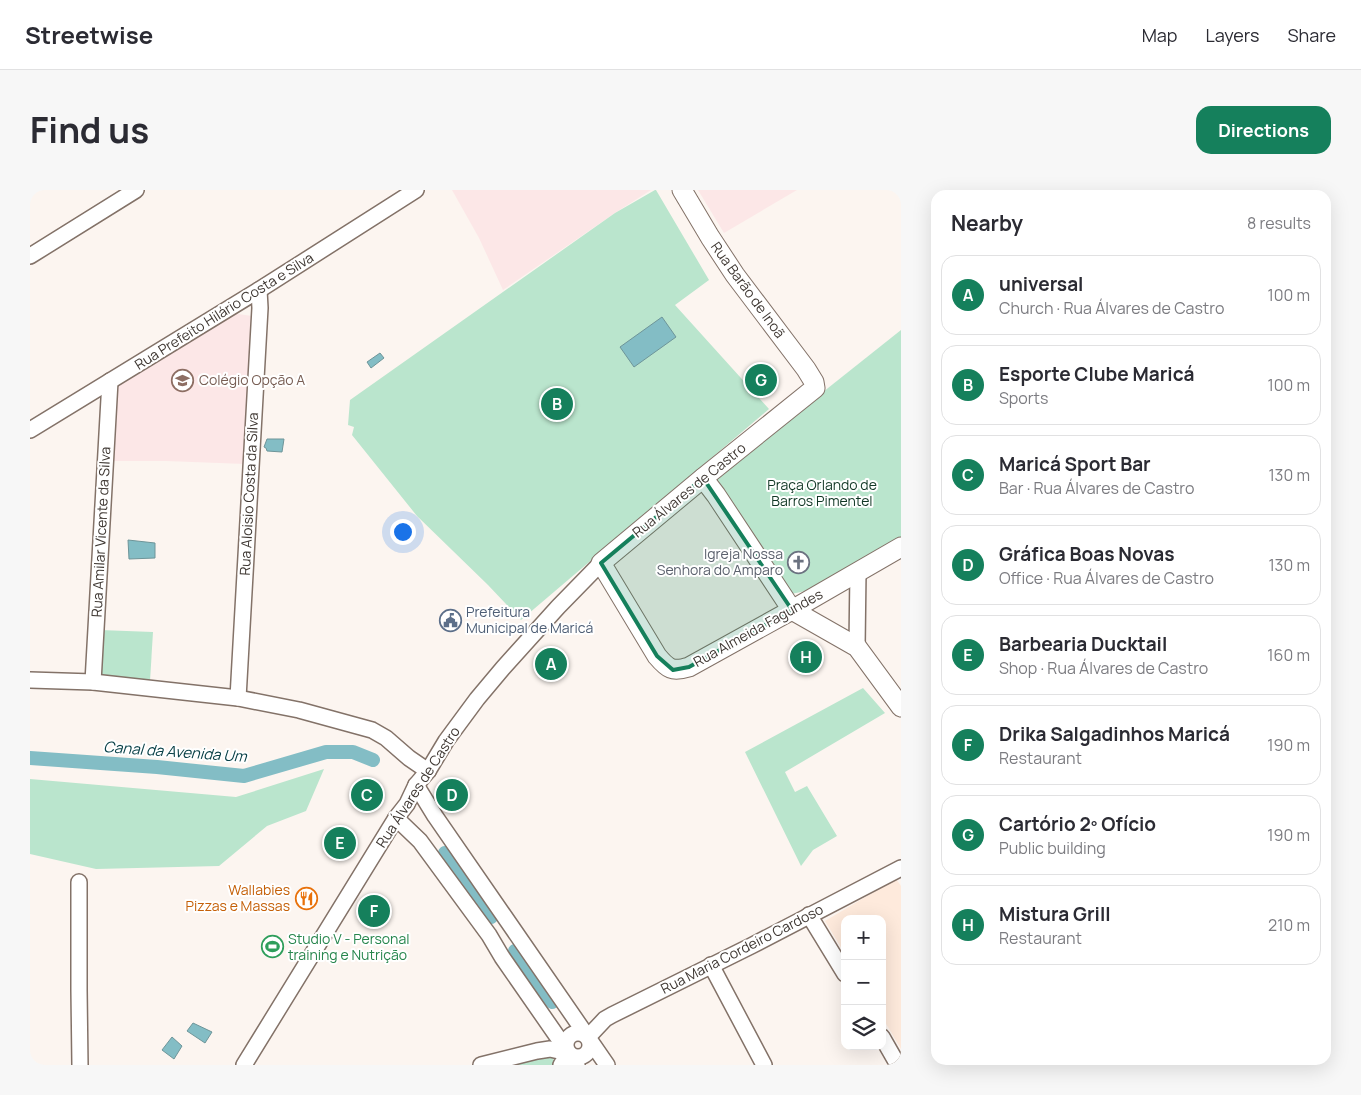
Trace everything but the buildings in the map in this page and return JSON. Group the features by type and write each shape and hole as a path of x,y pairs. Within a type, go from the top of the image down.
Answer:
{"main road":[{"name":"Rua Barão de Inoã","path":"682,190 735,275 806,369 814,382 815,388"},
{"name":"Rua Álvares de Castro","path":"601,563 815,388"},
{"path":"703,478 792,610 857,647 901,707"},
{"name":"Rua Almeida Fagundes","path":"601,563 657,656 674,670 680,670 689,667 792,610 901,547"}],"street":[{"path":"30,256 136,190"},
{"name":"Rua Prefeito Hilário Costa e Silva","path":"30,430 259,290 416,190"},
{"name":"Rua Aloisio Costa da Silva","path":"238,698 260,308 259,290"},
{"name":"Rua Amilar Vicente da Silva","path":"93,682 110,381"},
{"name":"Rua Álvares de Castro","path":"244,1065 396,818 407,804 416,785 428,771 450,735 498,674 601,563"},
{"path":"857,647 858,571"},
{"path":"30,680 93,682 238,698 298,710 372,730 386,738 409,758 428,771"},
{"path":"416,785 435,816 607,1065"},
{"path":"396,818 420,841 489,935 569,1061"},
{"name":"Rua Maria Cordeiro Cardoso","path":"588,1037 612,1015 751,946 901,868"},
{"path":"80,882 80,1065"},
{"path":"809,915 841,967"},
{"path":"711,965 764,1065"},
{"path":"569,1061 566,1045 568,1038 578,1032 588,1037"},
{"path":"886,1044 898,1065"},
{"path":"481,1065 550,1049 569,1061"}],"highlighted area":[{"path":"703,478 792,610 689,667 673,670 657,656 601,563"}],"shaded area":[{"path":"452,190 651,190 503,290 479,238"},
{"path":"698,190 797,190 724,233"},
{"path":"231,313 252,316 251,374 245,437 245,464 109,461 115,386 152,365"},
{"path":"896,879 901,886 901,1049 886,1024 886,915 841,915 841,947 825,921"}],"green space":[{"path":"655,190 709,280 675,305 769,409 521,620 417,516 352,435 354,427 348,425 350,400 615,213"},
{"name":"Praça Orlando de Barros Pimentel","path":"901,330 901,539 823,585 791,594 715,478"},
{"path":"100,630 153,632 150,681 98,678"},
{"path":"863,688 885,713 785,772 795,792 807,786 837,836 813,850 801,866 745,752"},
{"path":"324,769 306,811 267,826 219,866 96,869 30,854 30,779 236,797"},
{"path":"550,1054 555,1062 553,1065 506,1065"}],"water":[{"path":"662,317 676,337 634,367 620,347"},
{"path":"380,353 384,358 371,368 367,362"},
{"path":"267,439 284,439 282,452 267,451 264,447"},
{"path":"128,540 155,543 155,558 129,559"},
{"path":"193,1023 212,1032 205,1043 187,1031"},
{"path":"172,1037 182,1046 174,1059 162,1050"}],"waterway":[{"name":"Canal da Avenida Um","path":"30,758 157,767 244,776 326,752 353,752 373,760"},
{"name":"Canal da Avenida Um","path":"445,853 491,917"},
{"name":"Canal da Avenida Um","path":"515,951 552,1002"}],"place":[{"name":"Colégio Opção A","path":"183,380"},
{"name":"Cartório 2º Ofício","path":"761,380"},
{"name":"Esporte Clube Maricá","path":"557,404"},
{"name":"Igreja Nossa Senhora do Amparo","path":"799,562"},
{"name":"Prefeitura Municipal de Maricá","path":"450,620"},
{"name":"Mistura Grill","path":"806,657"},
{"name":"universal","path":"551,664"},
{"name":"Maricá Sport Bar","path":"367,795"},
{"name":"Gráfica Boas Novas","path":"452,795"},
{"name":"Barbearia Ducktail","path":"340,843"},
{"name":"Wallabies Pizzas e Massas","path":"306,898"},
{"name":"Drika Salgadinhos Maricá","path":"374,911"},
{"name":"Studio V - Personal training e Nutrição","path":"272,947"}]}
